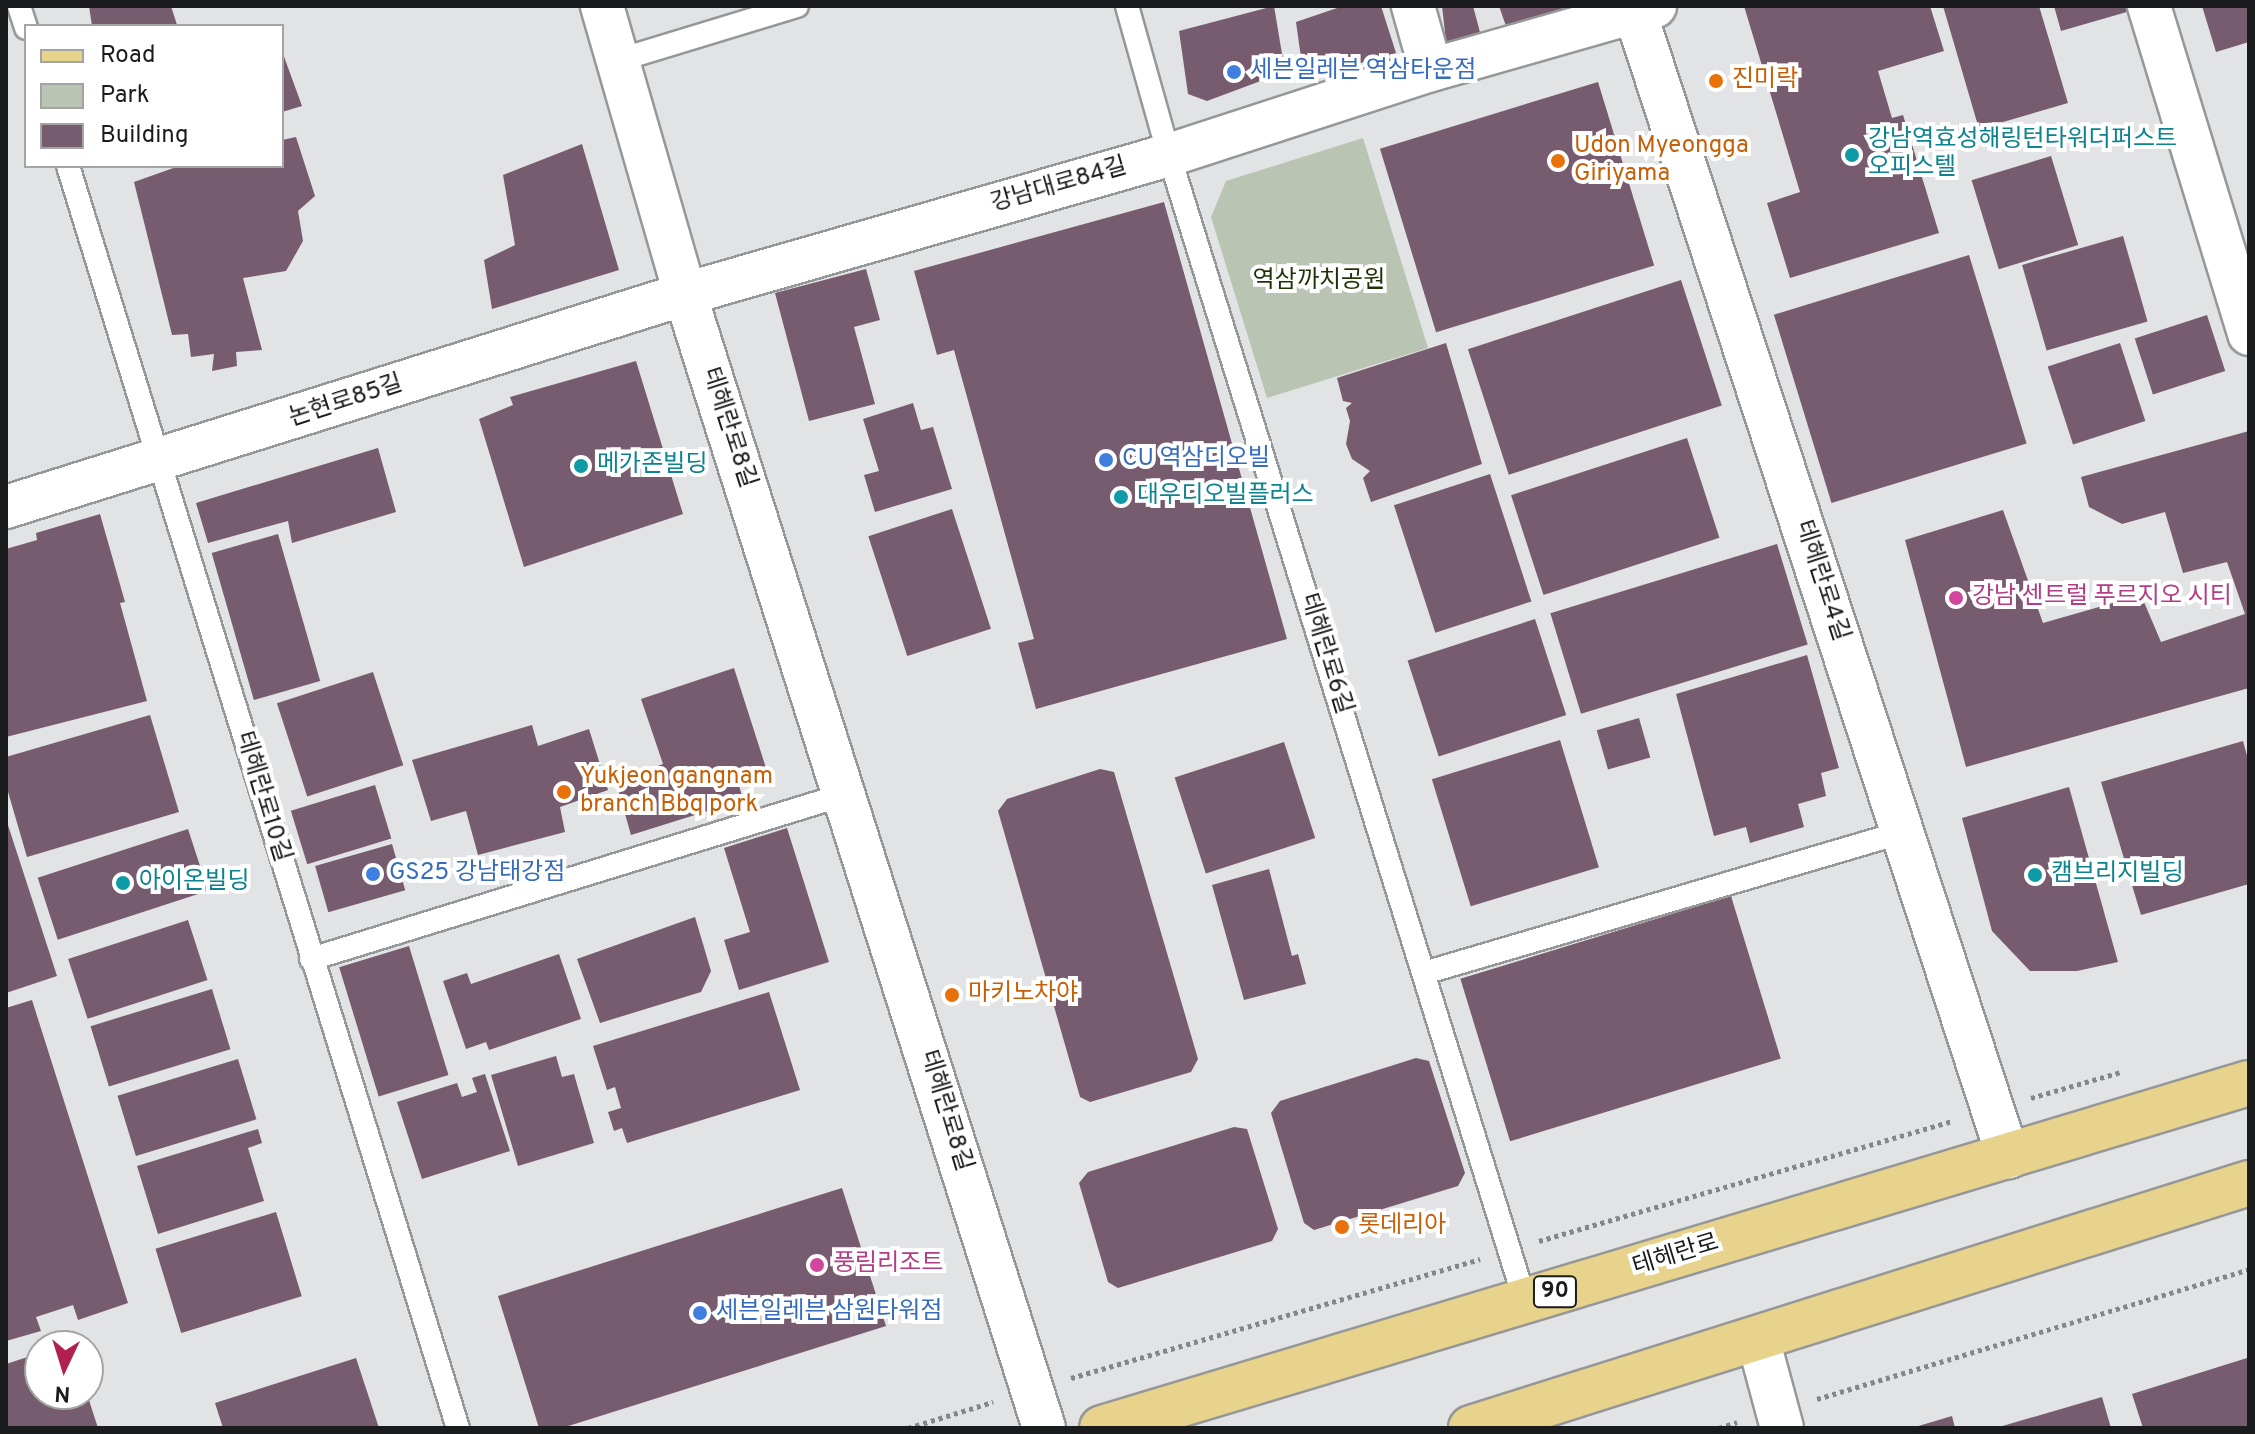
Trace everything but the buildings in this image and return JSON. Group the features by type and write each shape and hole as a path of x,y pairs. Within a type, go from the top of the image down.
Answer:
{"main road":[{"name":"테헤란로","path":"1102,1428 2249,1083"},
{"path":"1471,1428 2249,1183"}],"street":[{"name":"테헤란로8길","path":"602,6 685,294 846,794 1038,1409"},
{"path":"1413,6 1431,70"},
{"path":"2149,6 2249,334"},
{"name":"강남대로84길","path":"685,294 1169,155 1431,70 1641,8"},
{"name":"테헤란로4길","path":"1641,8 2008,1157"},
{"name":"논현로85길","path":"6,507 158,462 685,294"},
{"path":"1758,1339 1763,1424"}],"lane":[{"path":"619,60 797,6"},
{"name":"테헤란로6길","path":"1127,6 1169,155 1525,1301"},
{"name":"테헤란로10길","path":"69,168 458,1428"},
{"path":"311,959 846,794"},
{"path":"1424,973 1903,832"}],"path":[{"path":"908,1428 1038,1409 1510,1250 2128,1070"},
{"path":"1816,1399 2249,1269"},
{"path":"1719,1428 1763,1424"}],"green space":[{"name":"역삼까치공원","path":"1363,138 1428,348 1267,398 1211,217 1226,181"}],"place":[{"name":"세븐일레븐 역삼타운점","path":"1234,72"},
{"name":"진미락","path":"1716,81"},
{"name":"강남역효성해링턴타워더퍼스트 오피스텔","path":"1852,155"},
{"name":"Udon Myeongga Giriyama","path":"1558,161"},
{"name":"CU 역삼디오빌","path":"1106,460"},
{"name":"메가존빌딩","path":"581,466"},
{"name":"대우디오빌플러스","path":"1121,497"},
{"name":"강남 센트럴 푸르지오 시티","path":"1956,598"},
{"name":"Yukjeon gangnam branch Bbq pork","path":"564,792"},
{"name":"GS25 강남태강점","path":"373,874"},
{"name":"캠브리지빌딩","path":"2035,875"},
{"name":"아이온빌딩","path":"123,883"},
{"name":"마키노차야","path":"952,995"},
{"name":"롯데리아","path":"1342,1227"},
{"name":"풍림리조트","path":"817,1265"},
{"name":"세븐일레븐 삼원타워점","path":"700,1313"}]}
